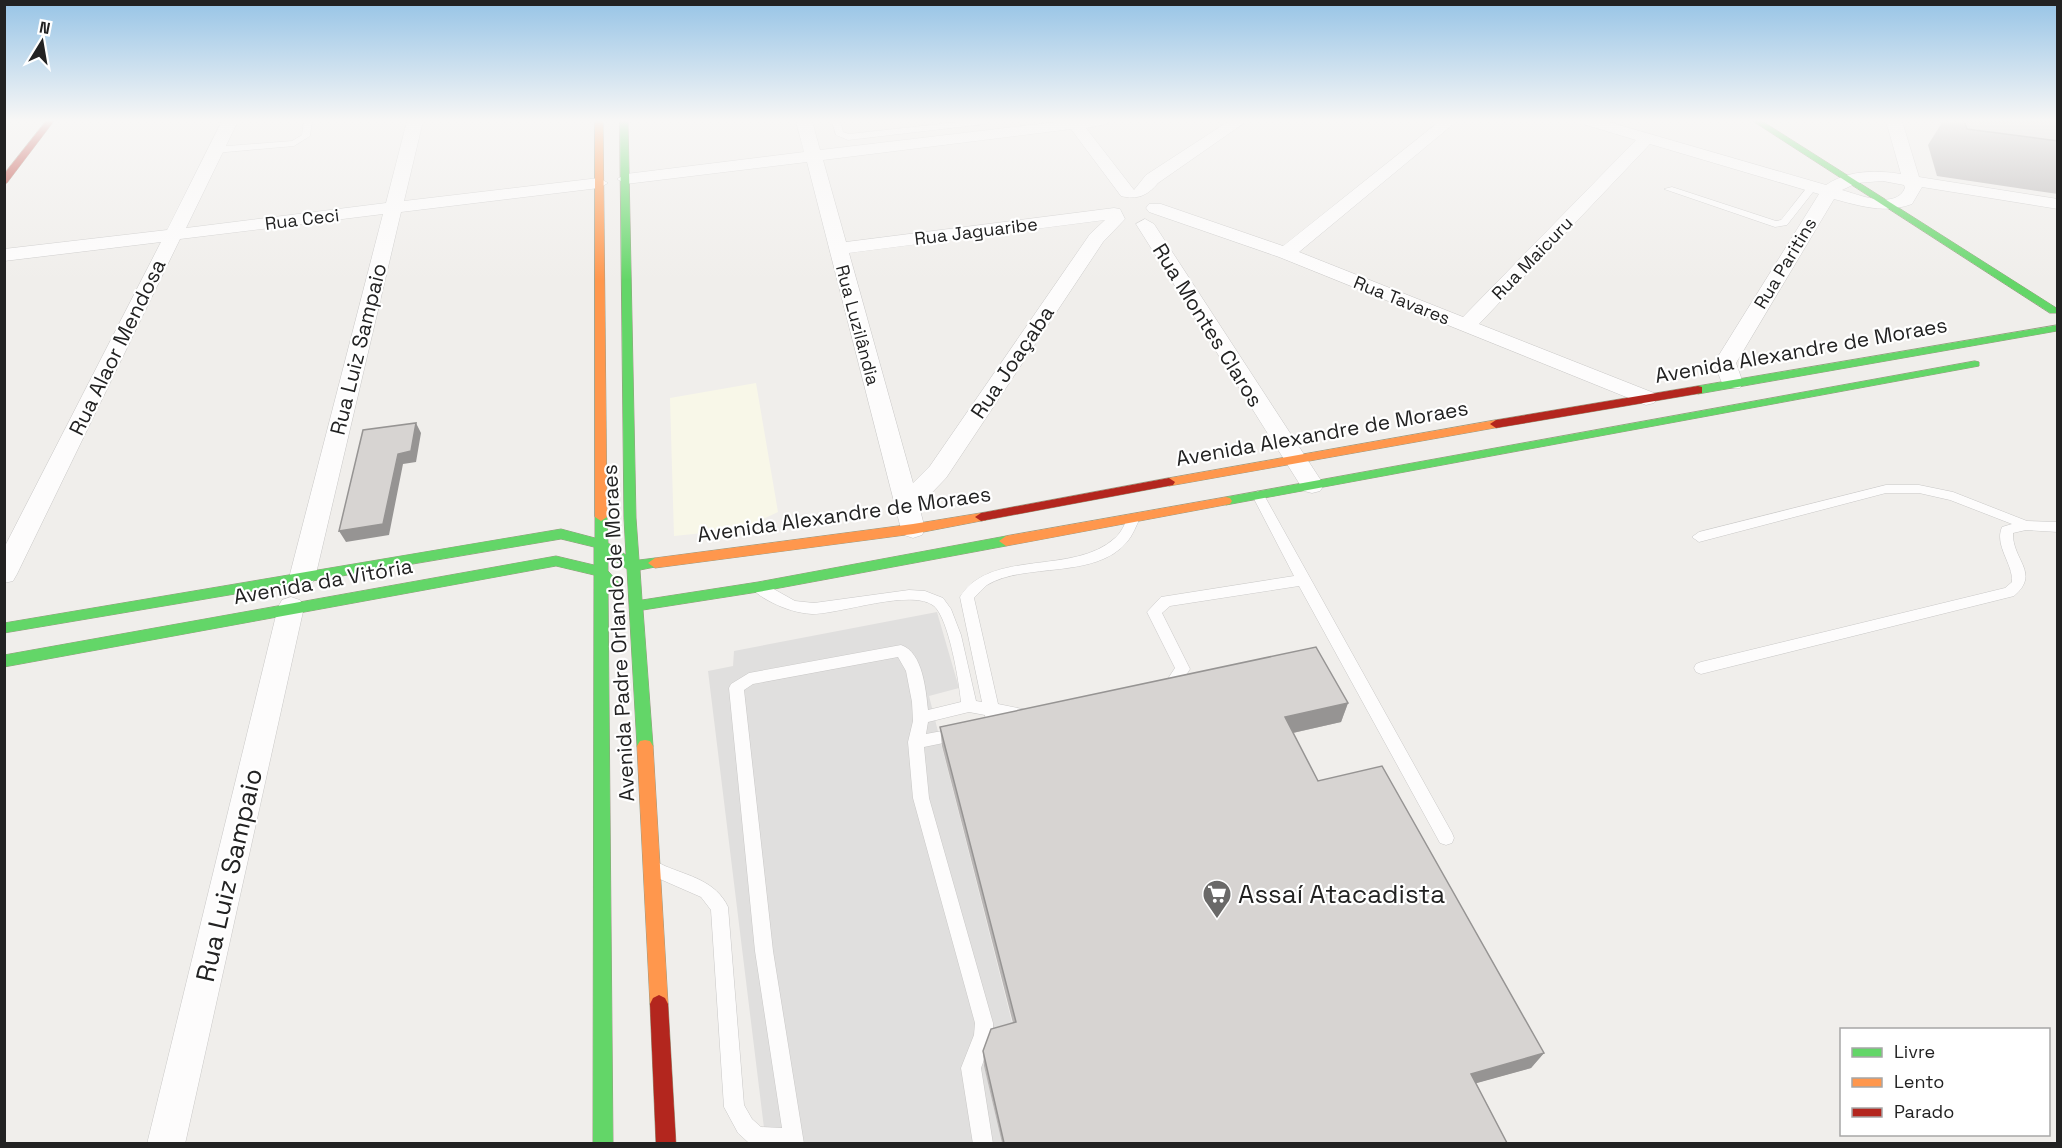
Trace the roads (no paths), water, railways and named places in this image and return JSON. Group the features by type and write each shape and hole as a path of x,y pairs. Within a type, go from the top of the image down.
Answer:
{"main road":[{"name":"Avenida Padre Orlando de Moraes","path":"599,175 603,1143"},
{"name":"Avenida Padre Orlando de Moraes","path":"626,175 632,566 653,868 666,1143"},
{"path":"1841,175 2056,310 2051,315 2057,328"},
{"path":"1868,176 1946,225"},
{"name":"Avenida Alexandre de Moraes","path":"632,566 913,529 1294,459 2057,328"},
{"path":"600,571 636,606 758,587 1988,362"},
{"name":"Avenida da Vitória","path":"4,628 561,534 600,544"},
{"path":"600,544 632,566"},
{"name":"Avenida da Vitória","path":"4,661 556,561 600,571"}],"street":[{"name":"Rua Alaor Mendosa","path":"4,573 203,175"},
{"name":"Rua Luiz Sampaio","path":"302,578 401,175"},
{"path":"626,179 660,175"},
{"name":"Rua Luzilândia","path":"818,175 913,529"},
{"path":"1119,175 1134,192"},
{"name":"Rua Joaçaba","path":"906,504 938,472 1096,238 1134,192 1159,175"},
{"path":"1286,253 1383,175"},
{"name":"Rua Maicuru","path":"1466,326 1612,175"},
{"path":"1771,175 1857,200 1887,204 1906,201 1912,196 1911,175"},
{"name":"Rua Paritins","path":"1732,383 1725,363 1820,189 1848,179 1868,176 1913,180 2058,204"},
{"name":"Rua Ceci","path":"4,255 599,183"},
{"name":"Rua Montes Claros","path":"1134,192 1149,197 1150,216 1294,459 1312,485"},
{"name":"Rua Jaguaribe","path":"837,249 1115,216 1131,224 1150,216"},
{"name":"Rua Tavares","path":"1150,216 1286,253 1646,398"},
{"name":"Rua Luiz Sampaio","path":"166,1143 291,608"}],"lane":[{"path":"1669,189 1775,224 1784,222 1820,189"},
{"path":"1699,537 1886,489 1919,489 1953,496 2026,525"},
{"path":"1258,495 1446,838"},
{"path":"916,742 994,727 968,597 983,582 1034,567 1075,562 1103,553 1120,542 1134,518"},
{"path":"1701,668 2009,592 2019,584 2021,573 2006,538 2007,530 2026,525 2058,526"},
{"path":"1150,690 1172,685 1183,669 1154,612 1166,600 1303,580"},
{"path":"758,587 774,598 799,608 823,609 896,596 923,595 938,602 945,611 966,676 969,706"},
{"path":"653,868 707,891 719,907 734,1107 746,1131 764,1140 793,1140 764,951 736,688 749,679 901,651 911,660 921,718 916,742 921,798 984,1023 984,1035 972,1056 971,1068 983,1143"},
{"path":"921,718 969,706 1031,716 1042,714"}],"place":[{"name":"Assaí Atacadista","path":"1217,920"}]}
